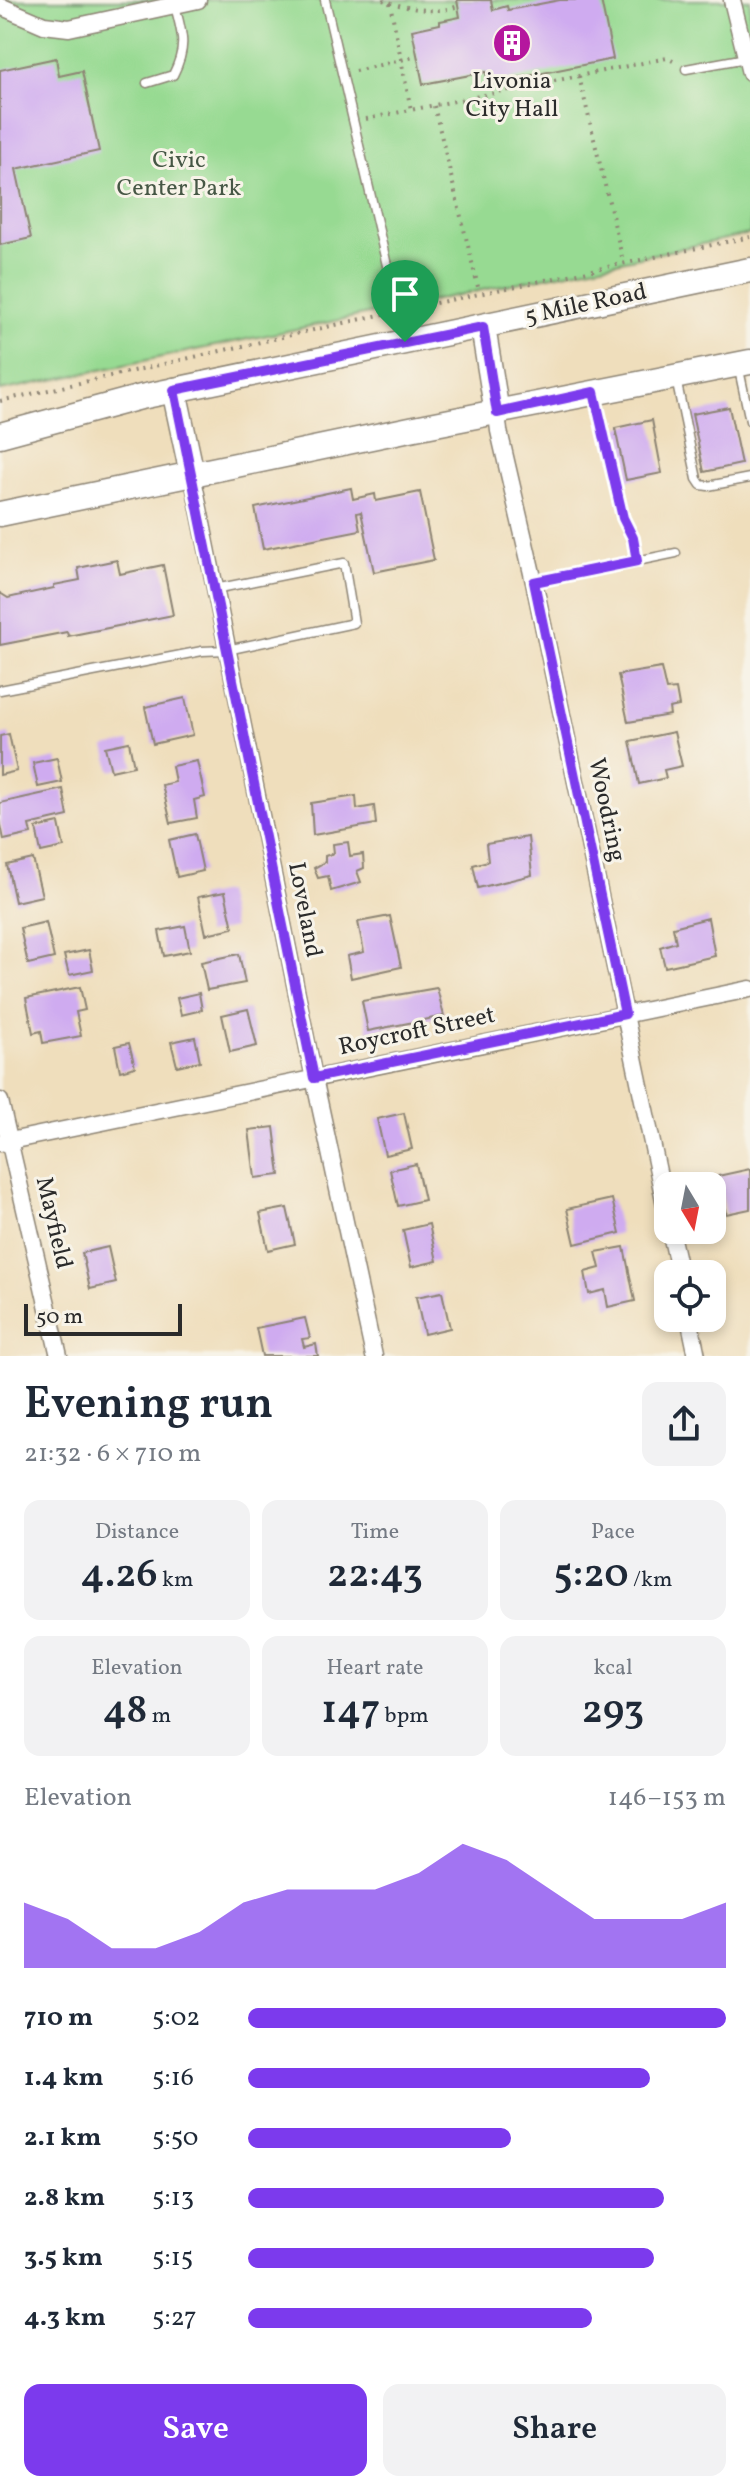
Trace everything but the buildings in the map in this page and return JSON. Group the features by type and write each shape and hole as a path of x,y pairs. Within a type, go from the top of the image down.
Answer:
{"main road":[{"name":"5 Mile Road","path":"0,435 174,390 750,270"},
{"path":"483,327 497,413"},
{"path":"0,514 744,363"},
{"path":"174,390 192,474"}],"street":[{"path":"0,6 44,25 69,28 198,0"},
{"path":"732,0 748,66"},
{"name":"Woodring","path":"497,413 658,1172"},
{"name":"Loveland","path":"192,474 314,1078 374,1356"},
{"name":"Roycroft Street","path":"4,1142 750,989"},
{"name":"Mayfield","path":"0,1101 4,1142 59,1356"},
{"path":"692,1332 697,1356"}],"lane":[{"path":"325,0 405,342"},
{"path":"147,83 173,75 183,54 175,5"},
{"path":"686,69 748,66"},
{"path":"744,363 750,421"},
{"path":"676,376 697,479 701,485 750,478"},
{"path":"594,392 623,518 633,538 637,561"},
{"path":"534,582 676,553"},
{"path":"0,690 202,651 227,650 354,623 344,563 215,589"}],"path":[{"path":"383,0 446,11 458,6"},
{"path":"390,3 411,111"},
{"path":"358,83 355,71 418,56"},
{"path":"364,108 366,120 667,58 686,69"},
{"path":"579,76 623,261"},
{"path":"434,106 479,291"},
{"path":"0,401 398,311 750,237"}],"green space":[{"name":"Civic Center Park","path":"0,0 750,0 750,234 0,391"}],"place":[{"name":"Livonia City Hall","path":"512,43"}],"route":[{"path":"483,327 497,413 594,392 623,518 633,538 637,561 534,582 625,1014 314,1078 174,390 405,342 483,327"}]}
